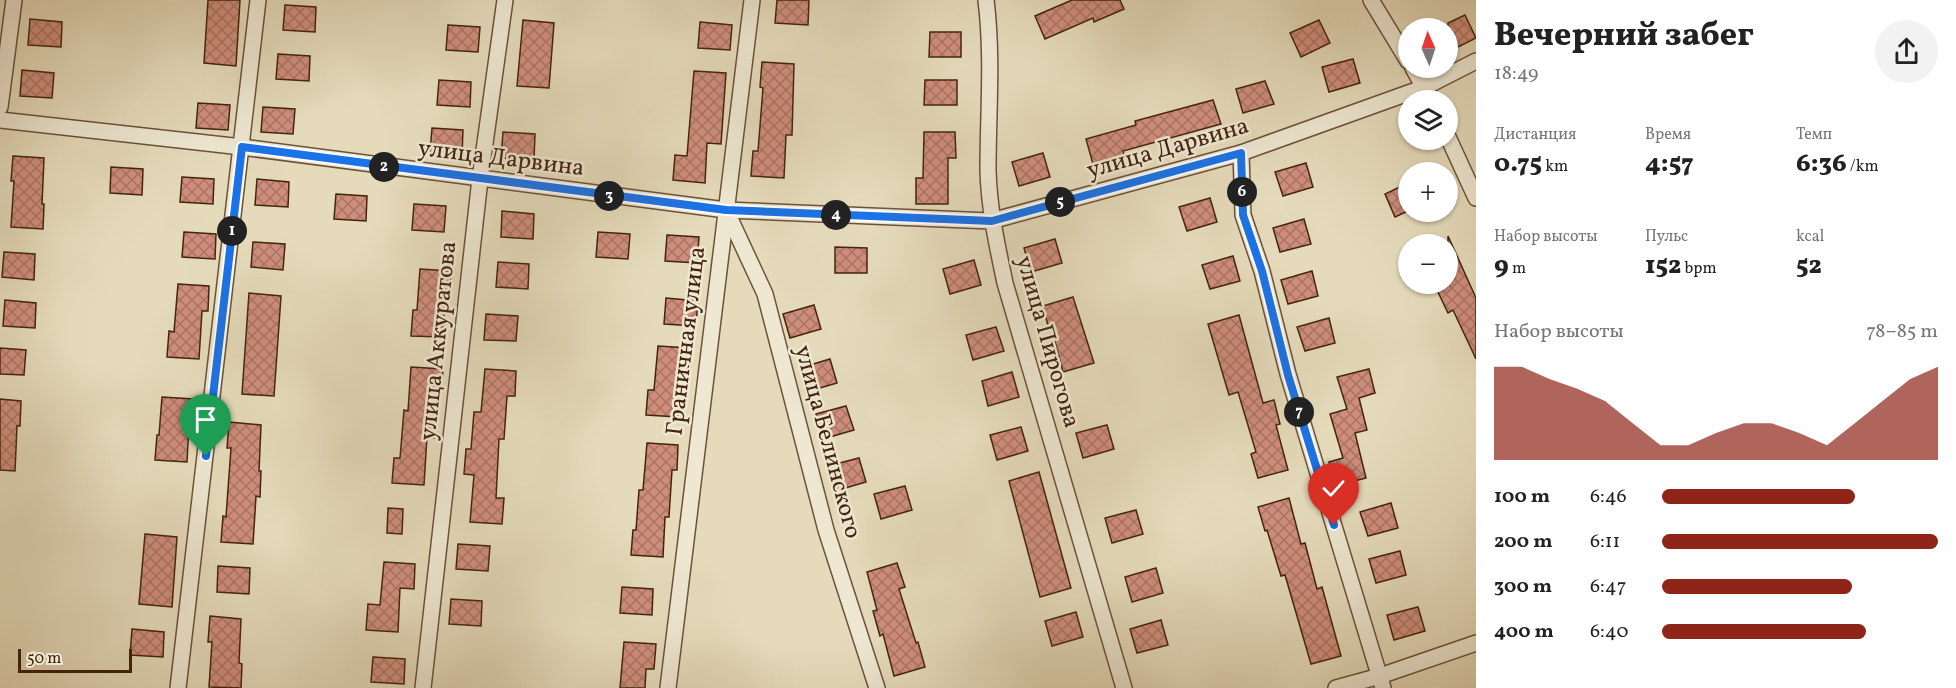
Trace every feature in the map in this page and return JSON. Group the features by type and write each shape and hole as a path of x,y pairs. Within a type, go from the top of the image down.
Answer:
{"street":[{"path":"0,107 14,0"},
{"path":"178,688 258,0"},
{"name":"улица Аккуратова","path":"423,688 480,179 504,0"},
{"name":"Граничная улица","path":"668,688 752,0"},
{"name":"улица Пирогова","path":"986,0 991,76 988,171 992,221 1005,283 1124,688"},
{"path":"1371,0 1398,45"},
{"name":"улица Дарвина","path":"1434,90 1476,60"},
{"name":"улица Дарвина","path":"0,120 242,147 726,210 992,221 1241,153 1398,103"},
{"path":"1454,150 1476,198"},
{"path":"1241,153 1243,215 1262,271 1288,375 1381,682"},
{"name":"улица Белинского","path":"726,210 765,294 826,530 877,688"},
{"path":"1336,688 1381,682 1476,643"}],"building":[{"path":"208,0 240,0 236,66 204,63"},
{"path":"777,0 809,0 808,25 775,23"},
{"path":"1072,0 1120,0 1124,9 1094,22 1093,18 1045,39 1035,16"},
{"path":"285,5 316,7 315,32 283,30"},
{"path":"1465,15 1476,38 1458,47 1458,18"},
{"path":"30,19 62,22 61,47 28,45"},
{"path":"523,20 554,23 549,88 517,86"},
{"path":"1319,20 1330,43 1301,57 1290,33"},
{"path":"700,22 732,25 730,50 698,48"},
{"path":"448,25 480,27 478,52 446,50"},
{"path":"930,32 961,32 961,57 929,57"},
{"path":"278,54 310,56 309,81 276,79"},
{"path":"1353,59 1360,83 1329,92 1322,67"},
{"path":"762,62 794,64 792,135 786,135 784,178 751,176 753,151 758,151 763,88 760,87"},
{"path":"22,70 54,73 52,98 20,96"},
{"path":"694,71 726,73 721,144 707,143 705,183 673,180 675,155 687,156"},
{"path":"439,80 471,82 470,107 437,105"},
{"path":"925,80 957,80 957,105 924,105"},
{"path":"1265,81 1274,104 1243,113 1236,89"},
{"path":"1213,100 1221,124 1123,151 1124,155 1093,164 1086,139 1136,125 1135,121"},
{"path":"198,103 230,105 228,130 196,128"},
{"path":"263,107 295,109 293,134 261,132"},
{"path":"432,128 463,130 462,155 430,153"},
{"path":"503,132 535,134 534,160 501,158"},
{"path":"924,132 955,132 956,158 948,158 948,204 916,204 916,178 923,178"},
{"path":"1043,153 1050,177 1019,186 1012,162"},
{"path":"13,156 44,158 43,229 11,227"},
{"path":"1306,163 1313,187 1283,196 1275,172"},
{"path":"111,167 143,169 142,195 110,193"},
{"path":"182,177 214,179 213,204 180,202"},
{"path":"257,179 289,182 288,207 255,205"},
{"path":"1398,188 1398,216 1395,217 1385,194"},
{"path":"336,194 367,196 366,221 334,219"},
{"path":"1210,198 1217,222 1187,231 1179,207"},
{"path":"414,204 446,206 444,232 412,230"},
{"path":"502,211 534,214 533,239 501,237"},
{"path":"1304,219 1311,244 1280,252 1273,228"},
{"path":"184,232 216,234 215,259 182,257"},
{"path":"598,232 630,234 628,259 596,257"},
{"path":"667,235 699,237 697,263 665,261"},
{"path":"1055,239 1062,263 1031,272 1024,248"},
{"path":"253,242 285,244 283,270 251,267"},
{"path":"835,247 867,248 867,273 835,273"},
{"path":"4,252 35,254 34,280 2,277"},
{"path":"1233,256 1240,281 1210,289 1202,265"},
{"path":"1458,258 1476,298 1476,359 1453,310 1448,313 1439,294 1458,294"},
{"path":"974,260 981,285 950,294 943,269"},
{"path":"498,262 529,264 528,289 496,287"},
{"path":"420,269 451,271 450,296 445,296 443,337 411,336 413,310 417,310"},
{"path":"1312,271 1318,296 1288,304 1281,280"},
{"path":"178,284 209,286 208,311 202,311 199,359 167,357 169,331 174,332"},
{"path":"249,293 281,296 274,396 242,394"},
{"path":"1073,297 1094,363 1063,372 1043,306"},
{"path":"666,298 698,301 696,326 664,324"},
{"path":"5,300 36,303 35,328 3,326"},
{"path":"814,305 821,329 790,338 783,314"},
{"path":"486,314 518,316 516,341 484,340"},
{"path":"1239,315 1263,403 1274,400 1280,424 1276,425 1288,470 1258,478 1251,454 1256,452 1238,392 1229,395 1208,324"},
{"path":"1329,318 1335,343 1305,351 1297,327"},
{"path":"996,327 1004,351 973,360 966,335"},
{"path":"658,346 689,348 688,373 680,373 678,417 646,415 648,390 654,390"},
{"path":"0,348 26,350 24,375 0,374"},
{"path":"830,359 837,383 806,392 800,368"},
{"path":"411,367 443,369 441,394 436,394 434,438 427,437 424,485 392,483 394,458 400,458 404,410 408,411"},
{"path":"485,369 516,371 515,396 507,396 504,439 499,439 496,498 504,498 502,524 470,522 474,475 464,474 466,449 471,449 474,412 481,412"},
{"path":"1369,369 1375,393 1359,398 1367,430 1355,433 1366,478 1336,486 1329,462 1343,458 1330,414 1347,409 1337,377"},
{"path":"1012,372 1019,397 988,406 982,381"},
{"path":"162,397 193,399 187,462 155,460"},
{"path":"0,399 21,401 20,426 17,426 15,471 0,470"},
{"path":"846,406 854,430 823,439 816,414"},
{"path":"229,422 261,425 260,497 256,496 253,544 221,542 223,516 226,517 231,448 227,448"},
{"path":"1107,425 1114,449 1083,458 1076,433"},
{"path":"1021,427 1028,451 997,460 990,435"},
{"path":"647,443 678,445 677,470 672,470 669,517 665,517 663,557 631,555 633,530 636,530 639,490 643,490"},
{"path":"859,458 866,482 835,491 828,466"},
{"path":"1039,472 1071,588 1040,597 1009,481"},
{"path":"905,486 912,510 881,519 874,494"},
{"path":"1289,498 1301,544 1305,543 1317,589 1322,587 1341,656 1311,664 1285,575 1281,576 1258,507"},
{"path":"1391,503 1398,528 1368,536 1360,512"},
{"path":"388,508 403,509 402,534 387,533"},
{"path":"1136,510 1143,534 1112,543 1105,518"},
{"path":"145,534 177,537 172,607 139,604"},
{"path":"458,544 490,546 488,571 456,569"},
{"path":"1400,551 1406,575 1376,583 1369,559"},
{"path":"384,562 415,564 414,589 400,588 398,632 366,630 368,604 380,605"},
{"path":"897,563 905,587 899,589 925,667 894,676 883,634 880,636 873,611 877,610 867,572"},
{"path":"218,566 250,568 249,594 217,592"},
{"path":"1156,568 1163,593 1132,602 1125,577"},
{"path":"622,587 653,589 652,615 620,613"},
{"path":"451,599 482,601 481,626 449,624"},
{"path":"1418,607 1425,631 1394,640 1387,615"},
{"path":"1076,612 1083,637 1052,646 1045,621"},
{"path":"210,616 241,619 239,663 242,664 241,688 209,687 212,642 208,642"},
{"path":"1161,620 1168,645 1137,653 1130,629"},
{"path":"132,629 164,632 163,657 130,655"},
{"path":"624,642 656,644 654,669 646,669 645,688 620,688"},
{"path":"373,657 405,659 404,684 371,682"}],"route":[{"path":"206,456 242,147 726,210 992,221 1241,153 1243,215 1262,271 1288,375 1334,525"}]}
